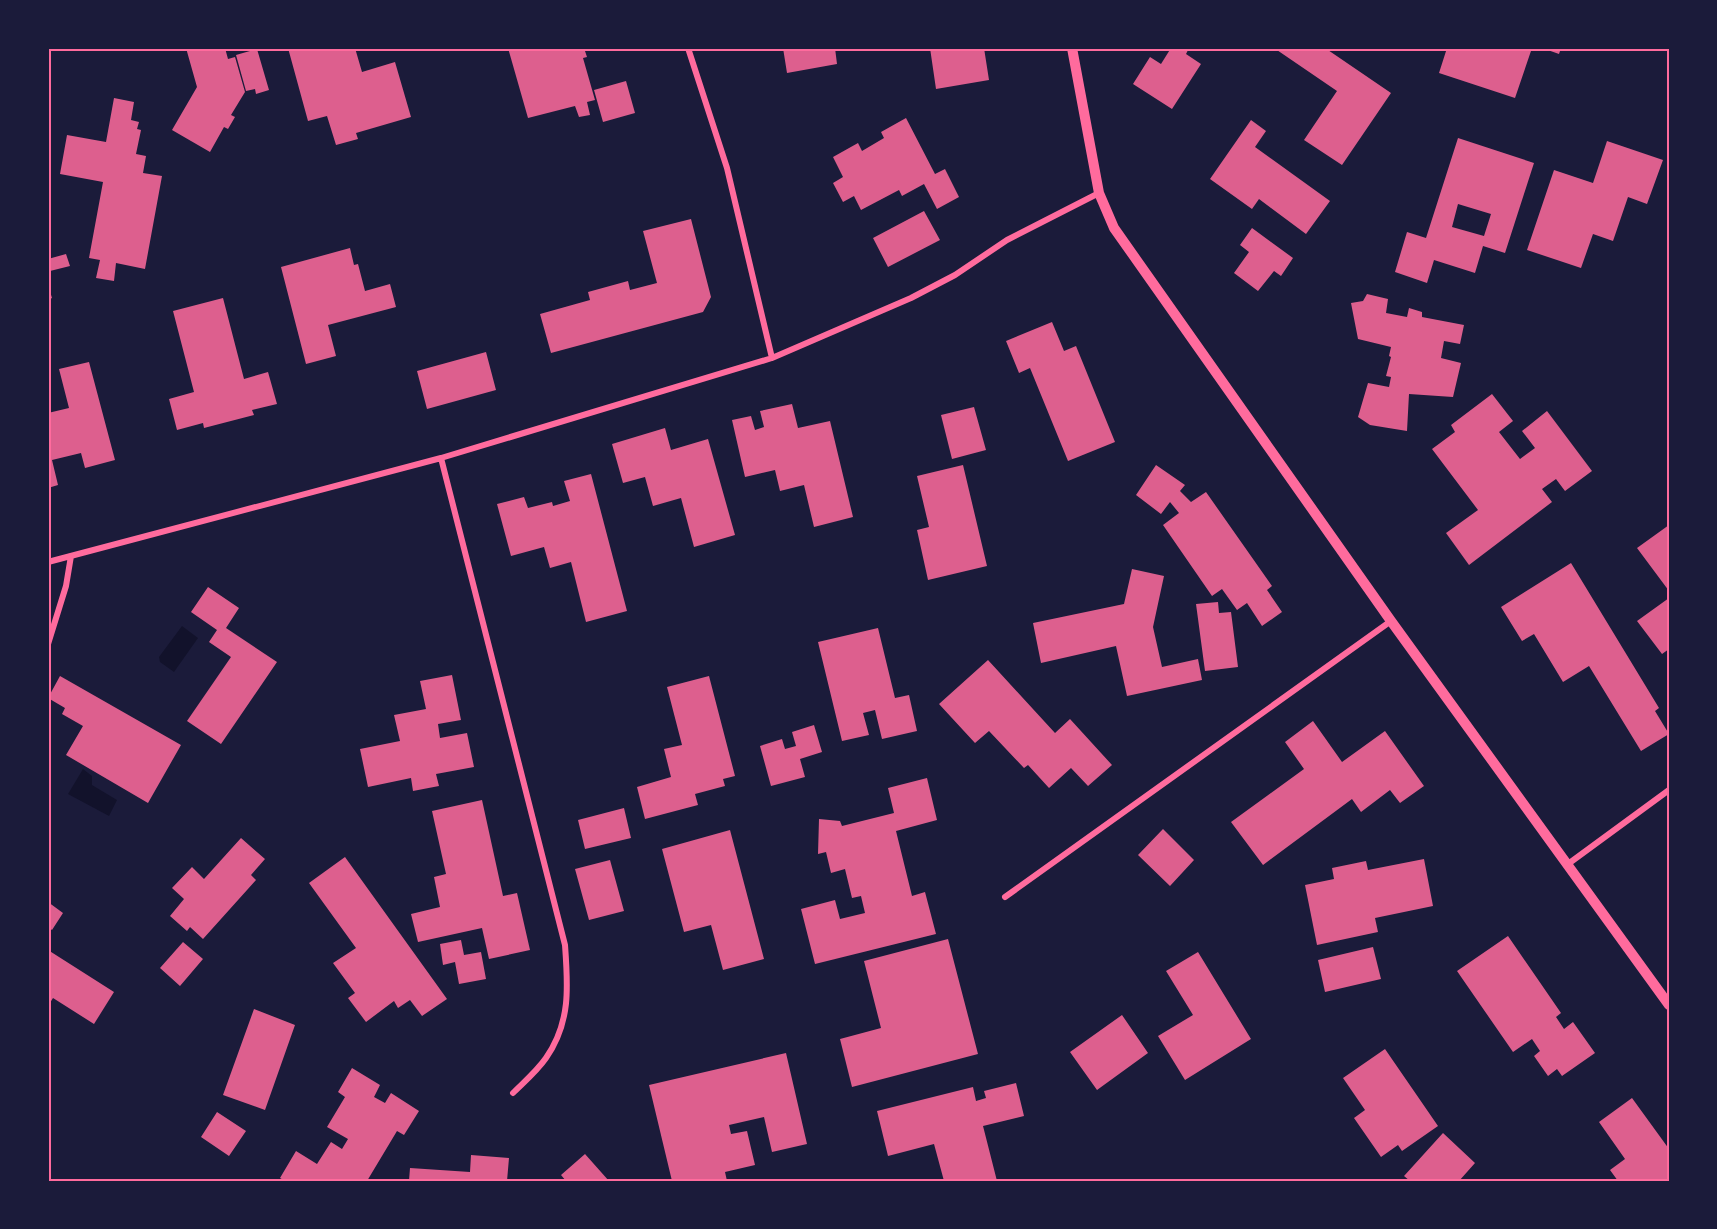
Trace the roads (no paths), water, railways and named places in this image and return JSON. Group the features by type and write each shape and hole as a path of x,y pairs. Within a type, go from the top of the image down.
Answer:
{"street":[{"path":"688,48 727,168 772,358"},
{"path":"1072,48 1099,193 1114,228 1391,621 1669,1005"},
{"path":"48,562 441,458 772,358 911,298 955,275 1007,240 1099,193"},
{"path":"441,458 565,945 568,987 564,1021 546,1058 513,1093"},
{"path":"48,644 66,586 71,556"},
{"path":"1005,897 1391,621"},
{"path":"1568,864 1669,790"}]}
